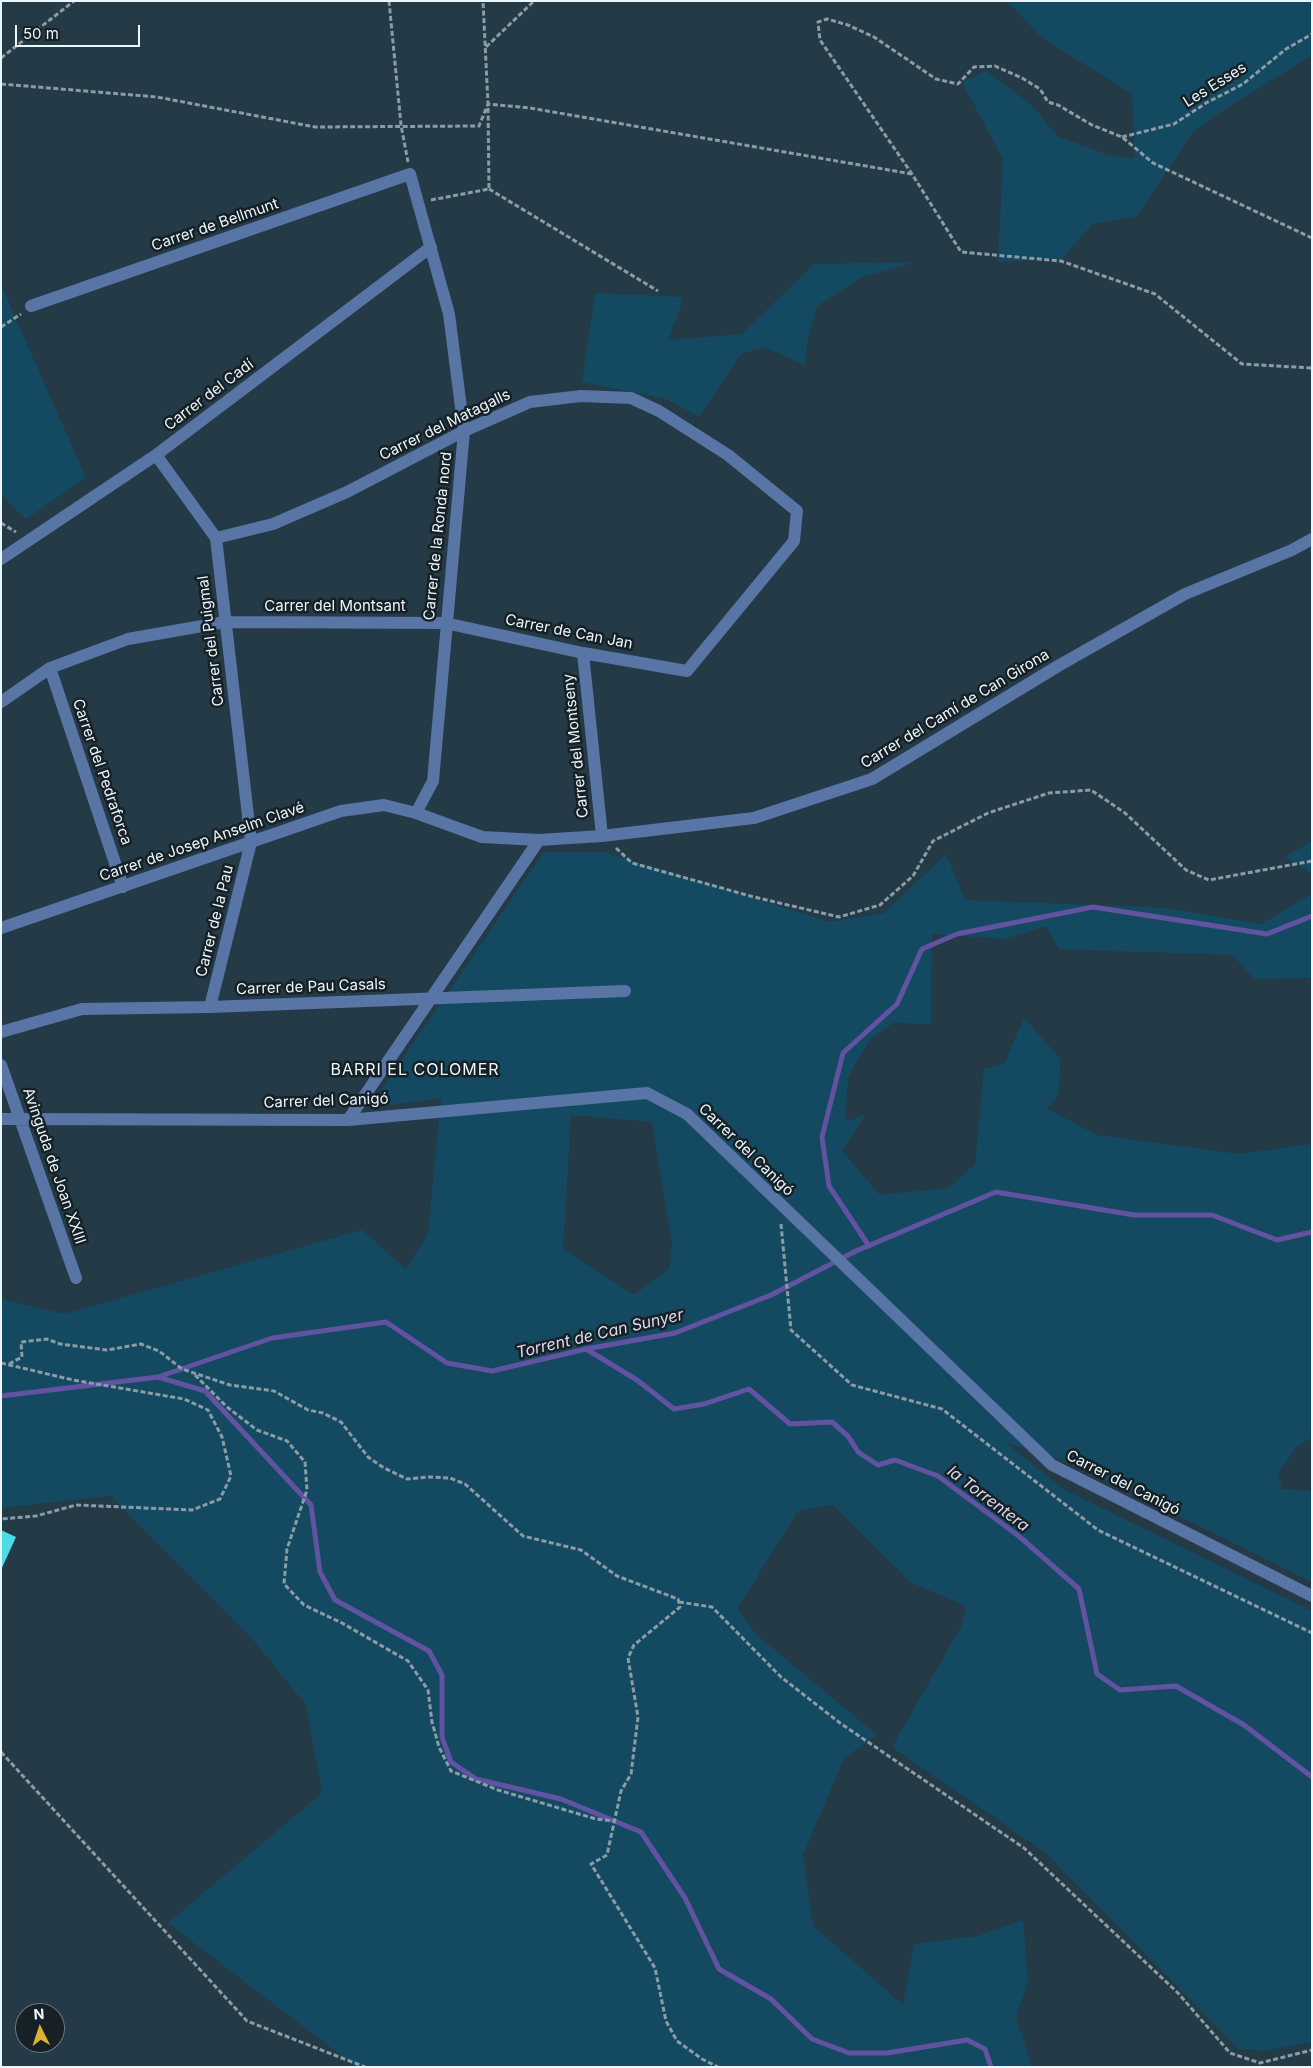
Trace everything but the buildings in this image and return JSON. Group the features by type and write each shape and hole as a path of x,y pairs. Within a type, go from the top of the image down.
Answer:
{"street":[{"name":"Carrer de la Ronda nord","path":"410,174 449,314 464,431 445,623 433,781 416,813"},
{"name":"Carrer de Bellmunt","path":"31,306 410,174"},
{"name":"Carrer del Cadí","path":"1,559 156,455 431,247"},
{"name":"Carrer del Matagalls","path":"216,538 282,520 347,492 464,431 530,402 581,396 631,398 659,411 728,456 797,511 794,541 687,671"},
{"name":"Carrer del Puigmal","path":"156,455 216,538 251,842"},
{"name":"Carrer del Camí de Can Girona","path":"416,813 482,837 539,840 602,836 754,818 872,779 1058,666 1184,594 1292,550 1312,539"},
{"name":"Carrer del Montsant","path":"1,702 50,668 128,639 225,622 445,623"},
{"name":"Carrer de Can Jan","path":"445,623 583,653 687,671"},
{"name":"Carrer del Montseny","path":"583,653 602,836"},
{"name":"Carrer del Pedraforca","path":"50,668 123,886"},
{"name":"Carrer de Josep Anselm Clavé","path":"1,928 341,811 384,805 416,813"},
{"path":"348,1120 539,840"},
{"name":"Carrer de la Pau","path":"210,1007 251,842"},
{"name":"Carrer de Pau Casals","path":"1,1032 82,1009 210,1007 626,991"},
{"name":"Avinguda de Joan XXIII","path":"1,1065 76,1278"},
{"name":"Carrer del Canigó","path":"1,1119 348,1120 647,1092 687,1114 900,1321 1052,1465 1312,1596"}],"path":[{"path":"1,58 74,1"},
{"path":"389,1 401,125 410,174"},
{"path":"483,1 488,104 489,189"},
{"path":"486,48 534,1"},
{"path":"1312,238 1153,163 1122,137 1092,125 1058,105 1048,102 1040,89 1022,78 995,66 974,67 958,84 936,79 874,37 827,18 818,22 820,40 912,174 961,252 1061,261 1155,294 1242,364 1312,368"},
{"name":"Les Esses","path":"1122,137 1174,124 1206,102 1243,84 1286,49 1312,34"},
{"path":"1,84 157,97 314,127 479,126 488,104"},
{"path":"488,104 530,108 912,174"},
{"path":"418,202 489,189 658,292"},
{"path":"1,327 31,306"},
{"path":"602,836 632,863 754,897 839,917 880,905 913,876 933,841 988,813 1049,793 1091,790 1125,813 1186,870 1209,880 1312,861"},
{"path":"779,1203 791,1330 852,1385 942,1409 1098,1530 1312,1634"},
{"path":"9,1364 22,1358 21,1342 47,1338 60,1344 107,1350 141,1344 159,1351 182,1369 230,1385 274,1390 308,1410 323,1413 341,1422 368,1457 384,1468 406,1479 450,1478 465,1484 523,1536 581,1550 617,1576 678,1599 679,1602 712,1607 781,1677 840,1723 1024,1848 1178,1993 1230,2053 1260,2063 1312,2050"},
{"path":"1,1363 73,1380 184,1399 208,1410 222,1437 231,1476 220,1499 192,1510 76,1505 36,1516 1,1520"},
{"path":"194,1373 227,1407 256,1430 287,1441 305,1462 307,1490 287,1548 284,1584 304,1606 342,1623 408,1661 428,1690 432,1722 439,1748 451,1771 498,1790 596,1819 614,1821"},
{"path":"679,1602 680,1607 634,1645 628,1658 638,1717 631,1774 621,1791 607,1855 591,1864 655,1968 666,2021 676,2041 702,2059 718,2067"},
{"path":"1,1752 247,2021 365,2067"}],"shaded area":[{"path":"1007,1 1312,1 1312,55 1213,117 1191,134 1137,216 1092,224 1063,258 998,262 1003,159 962,82 986,71 1032,105 1057,136 1110,156 1135,158 1132,94 1042,38"},
{"path":"917,262 862,277 817,306 808,337 805,365 763,347 741,354 699,417 667,399 582,382 595,293 684,297 668,340 742,334 814,264"},
{"path":"1,285 86,478 26,519 1,494"},
{"path":"1312,841 1312,874 1285,857"},
{"path":"544,852 604,852 830,922 884,913 946,854 965,900 1167,908 1261,924 1312,894 1312,978 1255,979 1232,955 1059,949 1046,926 1005,939 932,934 931,1025 895,1022 870,1039 848,1077 845,1122 865,1115 842,1151 880,1195 948,1188 975,1164 984,1069 1004,1064 1024,1018 1061,1059 1058,1096 1046,1108 1097,1135 1239,1154 1312,1144 1312,1437 1296,1448 1278,1473 1282,1489 1312,1491 1312,1582 1068,1461 1006,1443 1065,1490 1312,1611 1312,2042 1264,2051 1239,2049 1046,1853 892,1747 962,1625 966,1606 912,1583 833,1505 798,1511 737,1609 757,1635 877,1735 844,1758 803,1855 813,1926 903,2005 914,1944 978,1936 1023,1920 1028,1982 1016,2017 1032,2067 356,2067 168,1923 322,1793 306,1705 254,1641 111,1496 1,1508 1,1299 64,1314 362,1230 406,1269 428,1234 441,1098 369,1108","holes":["571,1115 652,1122 672,1243 669,1269 634,1295 563,1249"]}],"waterway":[{"path":"869,1246 829,1186 822,1137 843,1053 897,1004 922,949 957,934 1093,907 1267,934 1312,916"},
{"name":"Torrent de Can Sunyer","path":"1,1396 158,1377 272,1338 386,1322 447,1363 492,1371 586,1349 675,1333 771,1295 856,1251 996,1192 1134,1215 1212,1215 1277,1240 1312,1232"},
{"name":"la Torrentera","path":"586,1349 637,1380 674,1409 704,1404 749,1389 790,1424 832,1422 848,1436 858,1452 878,1465 895,1460 938,1476 1020,1537 1079,1589 1097,1674 1120,1690 1176,1686 1244,1725 1312,1777"},
{"path":"158,1377 205,1391 311,1505 320,1572 335,1600 429,1651 442,1675 442,1737 451,1762 476,1779 561,1799 641,1832 685,1898 719,1969 771,1999 812,2039 849,2053 887,2053 967,2040 985,2049 991,2067"}],"district":[{"name":"BARRI EL COLOMER","path":"415,1070"}]}
